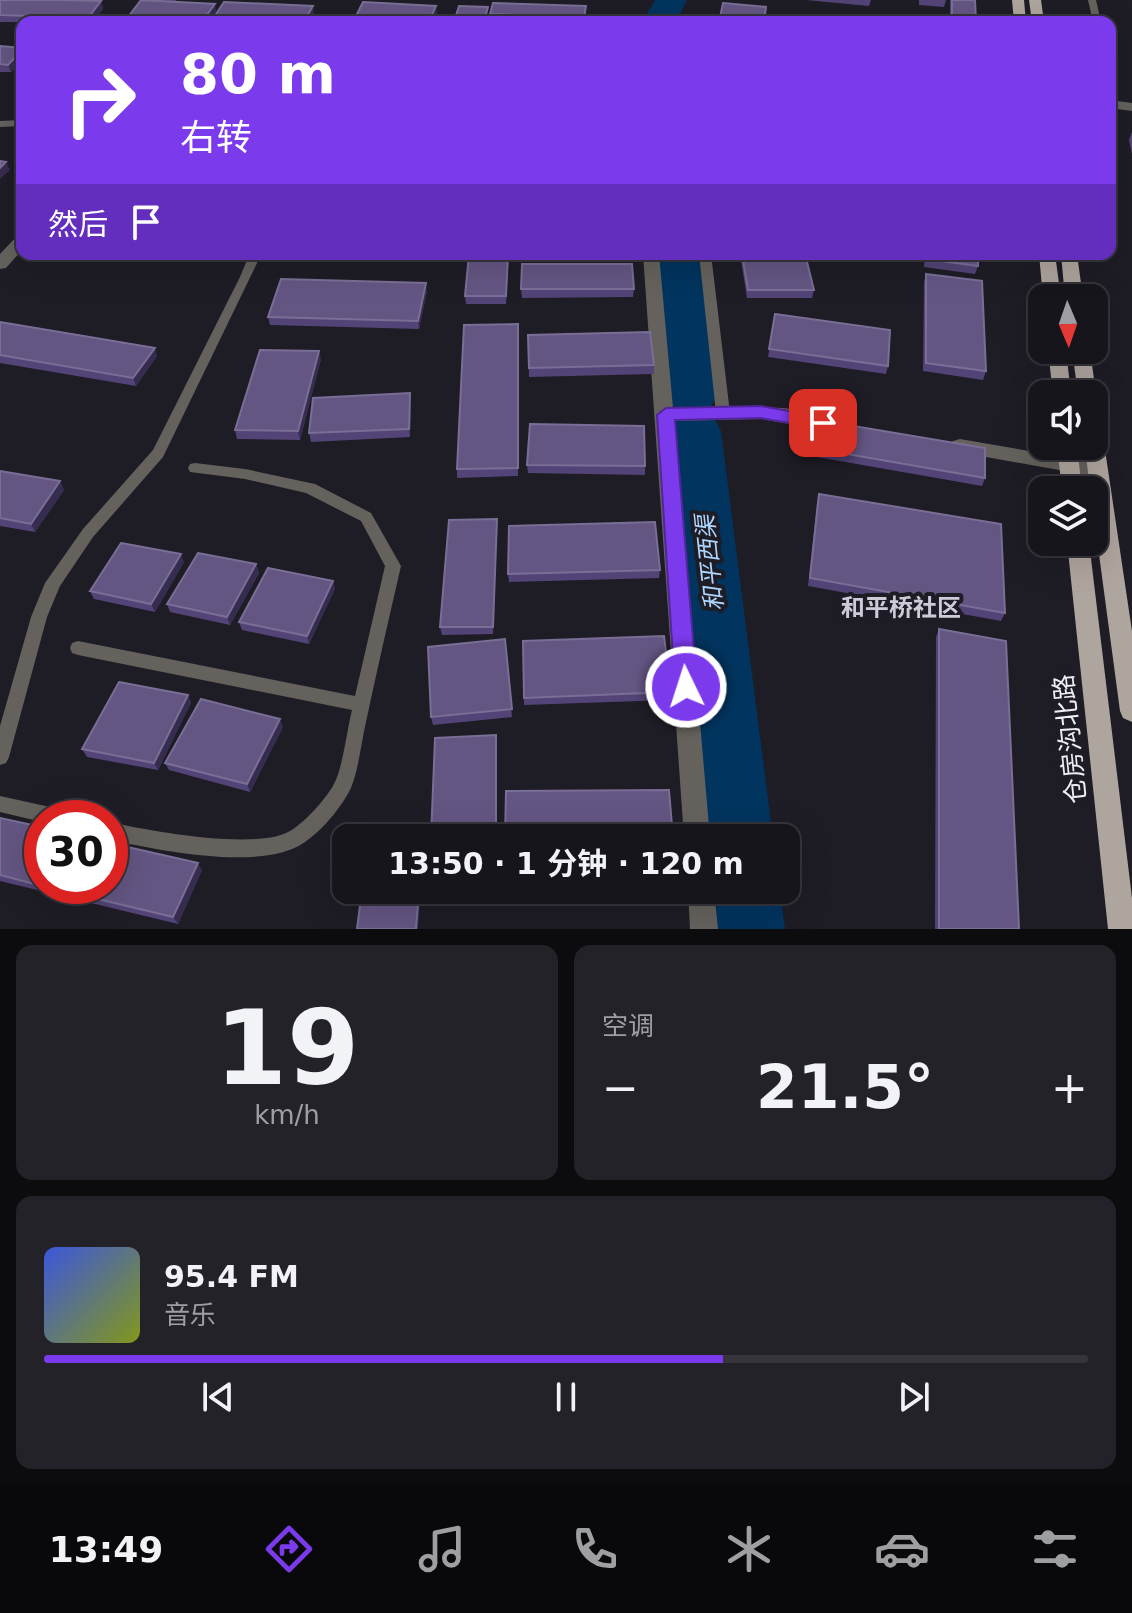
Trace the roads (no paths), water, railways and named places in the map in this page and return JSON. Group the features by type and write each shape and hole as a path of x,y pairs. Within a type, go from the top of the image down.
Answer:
{"main road":[{"path":"1048,260 1050,284"},
{"path":"1070,260 1072,284"},
{"path":"1097,460 1132,711"},
{"name":"仓房沟北路","path":"1080,556 1124,890 1122,929"}],"street":[{"path":"0,264 16,247"},
{"path":"652,260 696,824"},
{"path":"666,415 761,412 853,428"},
{"path":"946,444 1028,451"},
{"path":"1078,460 1098,470"},
{"path":"702,904 704,929"}],"lane":[{"path":"0,757 39,617 53,583 88,533 158,453 253,260"},
{"path":"706,260 723,413"},
{"path":"128,835 159,843 251,846 289,842 324,812 343,785 393,566 366,517 310,488 245,474 195,468"},
{"path":"78,648 360,704"},
{"path":"0,804 24,810"}],"waterway":[{"name":"和平西渠","path":"662,16 671,0"},
{"name":"和平西渠","path":"678,260 692,397"},
{"name":"和平西渠","path":"696,431 738,824"},
{"name":"和平西渠","path":"746,904 749,929"}],"district":[{"name":"和平桥社区","path":"901,608"}]}
